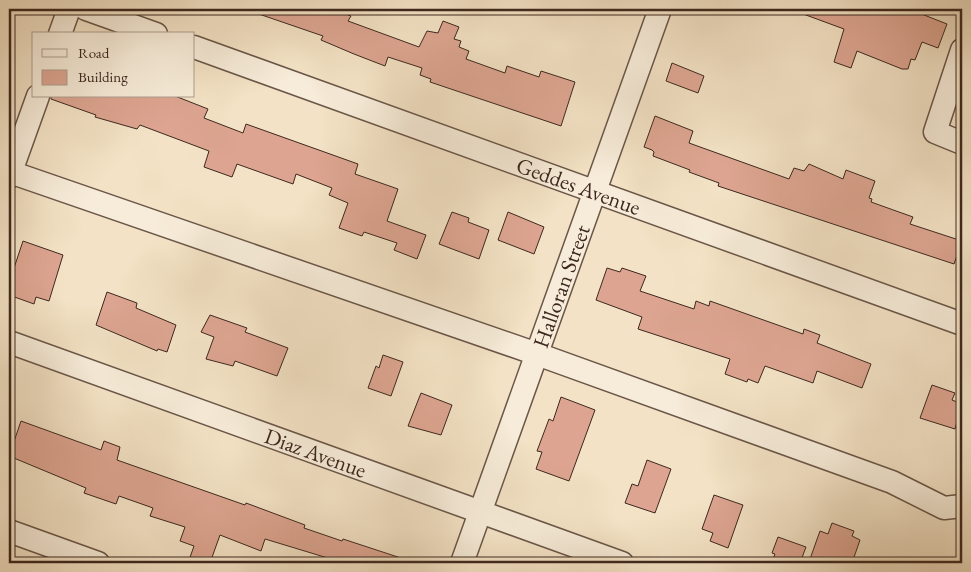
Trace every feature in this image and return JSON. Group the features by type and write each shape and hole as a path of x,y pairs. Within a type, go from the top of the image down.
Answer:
{"street":[{"path":"61,32 69,9"},
{"path":"86,9 150,32"},
{"name":"Halloran Street","path":"462,563 660,9"},
{"name":"Geddes Avenue","path":"195,47 962,324"},
{"path":"962,50 935,132 962,143"},
{"path":"37,98 10,175 537,354 892,482 944,508 962,506"},
{"name":"Diaz Avenue","path":"9,342 622,563"},
{"path":"9,531 98,563"}],"building":[{"path":"254,9 332,9 351,16 348,21 419,47 427,31 438,33 443,21 459,27 454,39 461,41 459,47 469,51 466,59 505,73 507,66 539,77 541,71 575,82 561,126 430,82 431,79 420,75 422,68 388,57 385,66 321,40 323,36 253,12"},
{"path":"796,9 909,9 947,24 938,48 922,42 915,60 911,59 908,69 902,69 857,51 851,68 834,62 844,29 795,11"},
{"path":"672,63 704,76 698,93 666,81"},
{"path":"180,98 208,109 204,118 243,133 246,124 358,164 355,174 398,189 387,221 426,235 417,259 394,250 397,243 364,232 362,236 339,228 348,203 329,195 332,188 296,174 293,184 237,164 232,177 204,167 209,151 140,125 137,129 95,117 96,115 51,99"},
{"path":"655,116 693,131 689,143 789,179 794,168 804,171 809,164 843,179 846,170 875,181 869,198 872,199 871,202 913,217 910,224 962,241 954,264 718,186 719,183 653,156 654,152 652,150 644,147"},
{"path":"452,212 469,218 468,222 489,230 479,259 439,244"},
{"path":"508,212 544,227 534,254 498,240"},
{"path":"23,241 63,255 49,301 36,297 34,304 9,295 9,283"},
{"path":"607,268 620,272 622,268 646,276 640,291 694,309 696,301 709,306 710,301 803,334 804,329 820,335 817,343 871,364 862,388 817,371 813,383 765,366 758,383 748,379 747,382 725,374 730,359 638,329 642,317 596,300"},
{"path":"107,292 137,303 136,308 176,325 167,352 158,349 157,351 96,325"},
{"path":"210,315 247,328 245,332 288,348 277,376 235,361 233,366 206,359 214,337 201,332"},
{"path":"383,355 403,362 391,396 368,388 376,366 379,368"},
{"path":"932,385 955,393 952,400 962,404 955,429 920,418"},
{"path":"421,393 452,405 441,435 408,426"},
{"path":"561,397 595,410 569,481 536,469 542,452 537,451 549,419 553,421"},
{"path":"21,421 101,450 104,441 120,447 117,460 245,505 246,503 305,525 304,528 407,560 406,563 330,563 331,559 265,539 261,551 220,535 210,563 188,563 194,546 180,541 185,527 150,516 153,508 119,496 116,504 84,493 86,488 9,456"},
{"path":"647,460 671,469 655,513 625,503 632,484 638,486"},
{"path":"714,495 743,505 728,548 710,541 713,533 702,529"},
{"path":"832,523 854,531 852,536 860,540 852,563 821,563 810,559 820,531 828,534"},
{"path":"778,537 806,547 800,563 783,563 773,559 775,554 772,553"}]}
